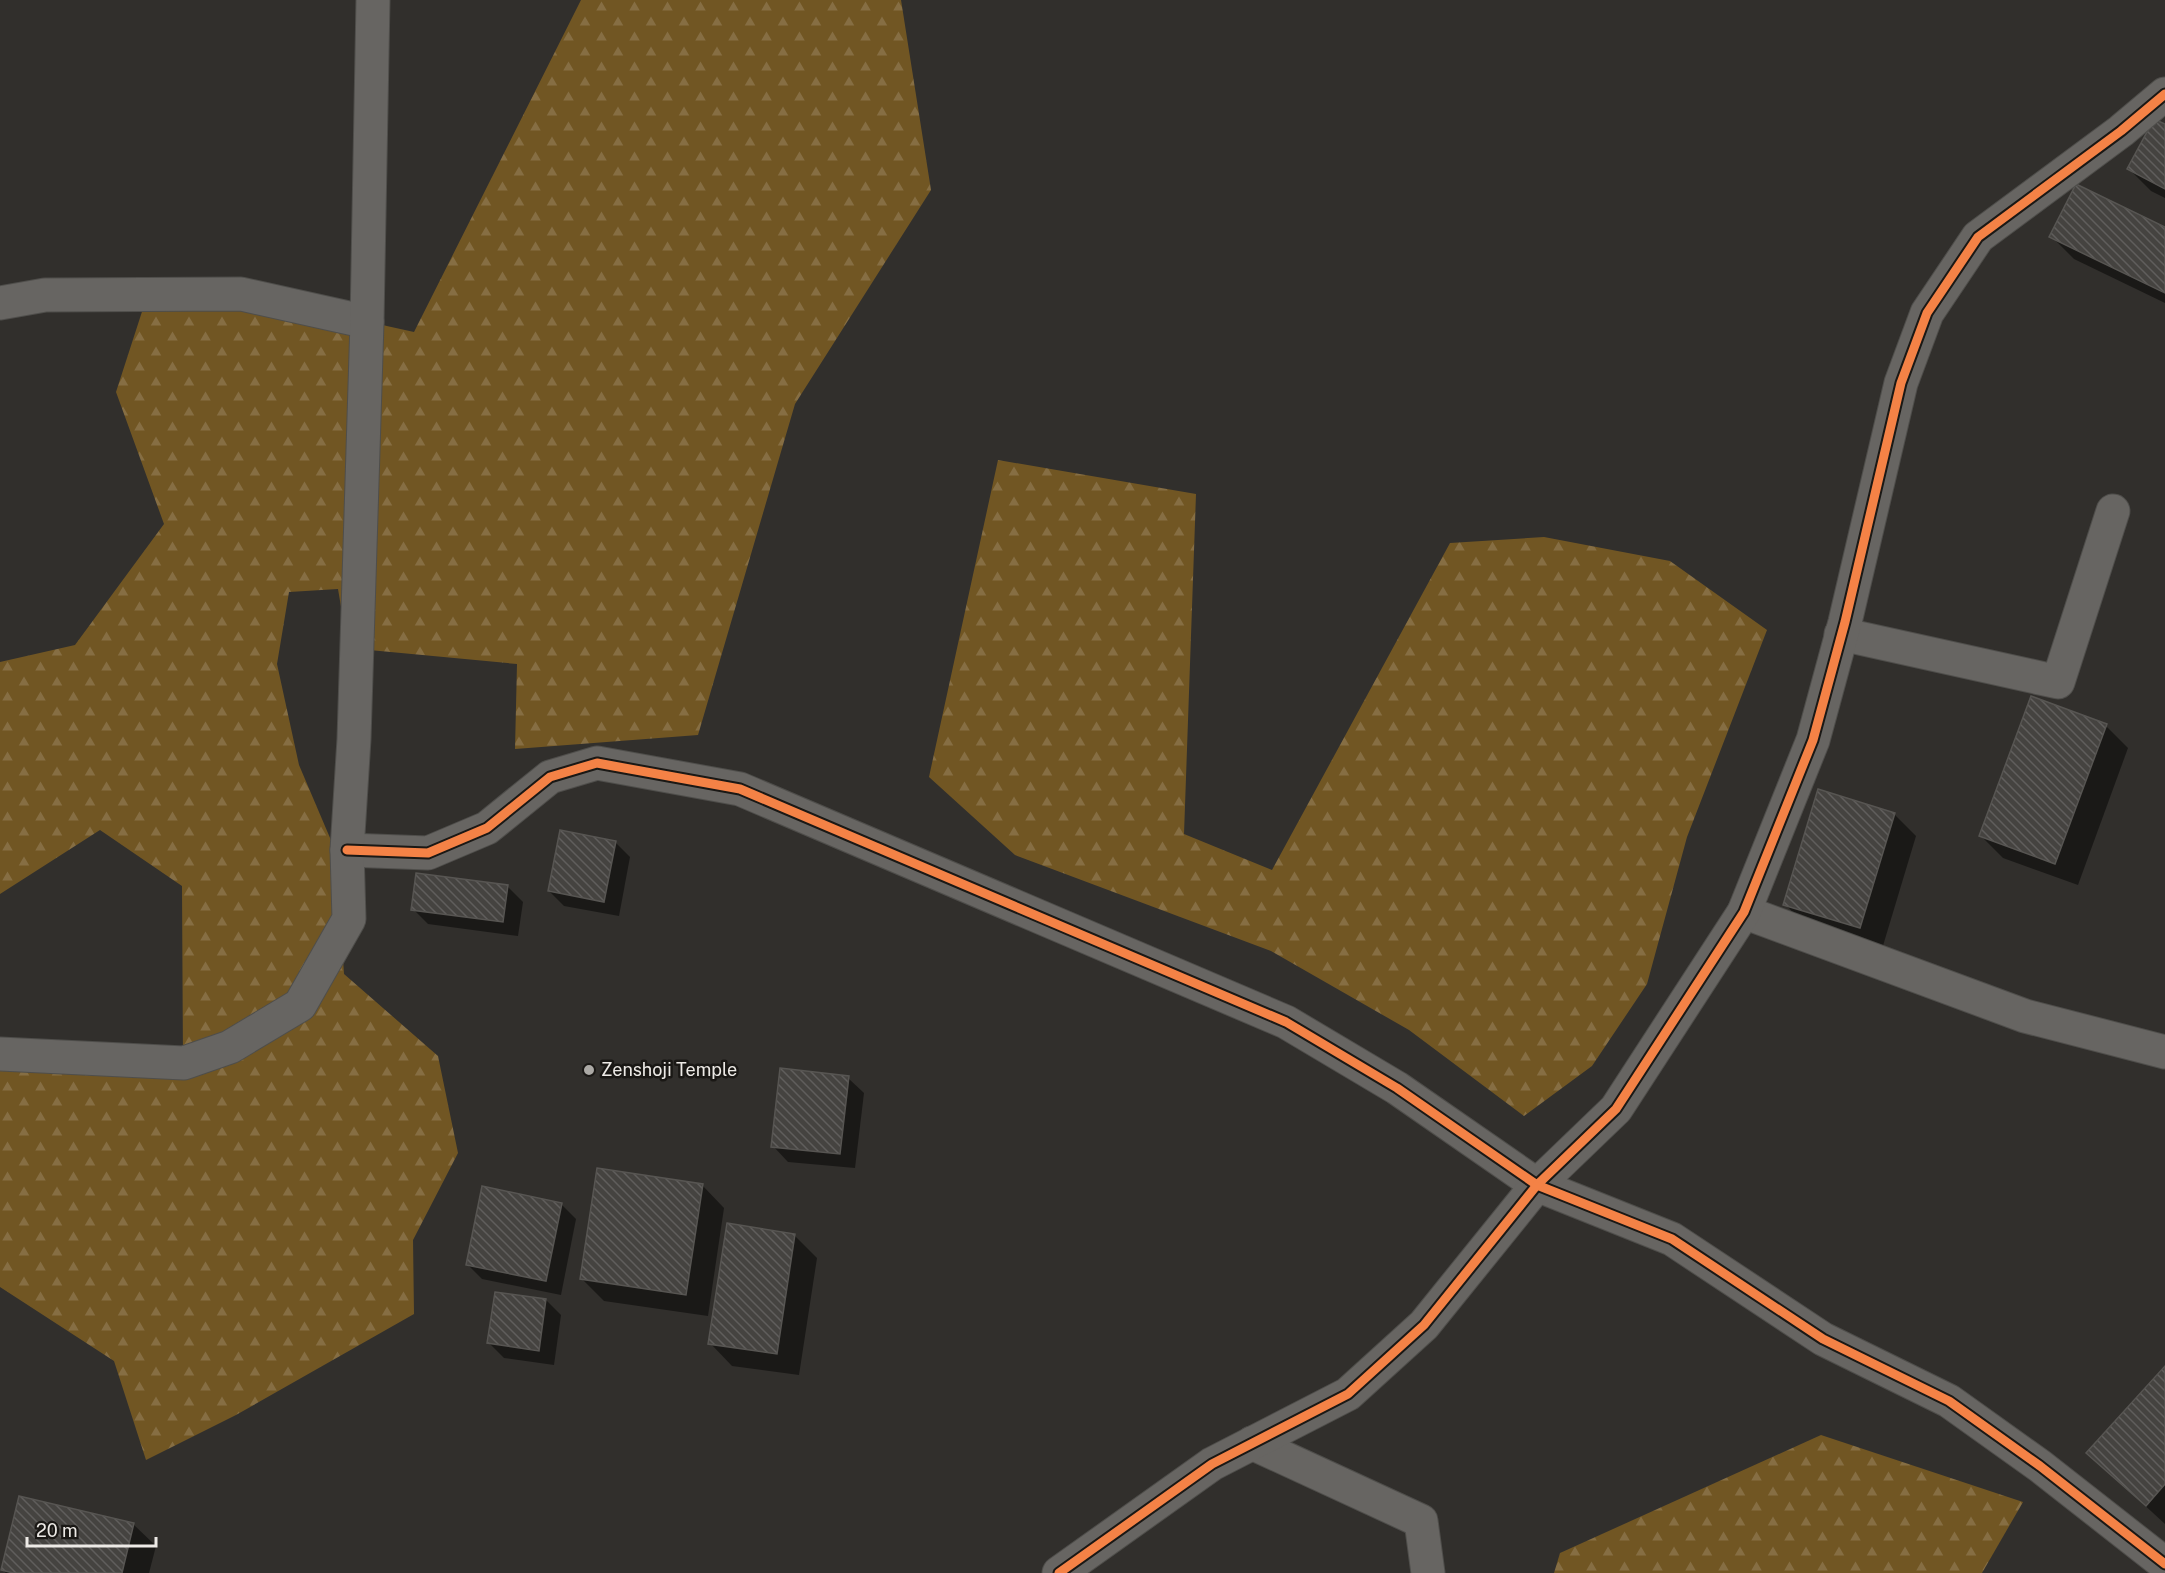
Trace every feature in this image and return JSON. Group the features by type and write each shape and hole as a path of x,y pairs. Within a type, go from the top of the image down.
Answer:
{"street":[{"path":"0,1054 184,1064 240,1041 300,1005 349,919 347,850 354,740 367,322 373,0"},
{"path":"1059,1573 1212,1464 1348,1394 1424,1325 1537,1185 1616,1109 1744,912 1813,740 1841,634 1901,383 1927,313 1978,237 2121,131 2165,94"},
{"path":"0,303 45,295 242,294 367,322"},
{"path":"1841,634 2058,682 2113,511"},
{"path":"347,850 428,853 487,828 550,777 597,763 740,789 1286,1022 1397,1088 1537,1185 1672,1239 1824,1339 1949,1401 2040,1467 2165,1564"},
{"path":"1744,912 2025,1016 2165,1052"},
{"path":"1252,1443 1421,1521 1428,1573"}],"green space":[{"path":"581,0 901,0 931,190 795,404 698,735 515,749 517,664 348,648 338,589 289,592 277,664 299,765 336,852 344,974 438,1056 458,1153 413,1240 414,1314 236,1415 146,1460 114,1361 0,1287 0,1060 183,1063 182,886 100,830 0,894 0,662 75,645 164,524 116,392 150,287 242,294 414,332"},
{"path":"998,460 1196,494 1184,834 1272,870 1450,543 1544,537 1670,561 1767,630 1687,837 1647,984 1592,1066 1524,1116 1409,1030 1271,951 1015,855 929,777"},
{"path":"1821,1435 2023,1502 1982,1573 1554,1573 1560,1553"}],"building":[{"path":"2154,119 2165,124 2165,189 2127,169"},
{"path":"2076,184 2165,227 2165,293 2049,237"},
{"path":"2031,696 2107,724 2055,864 1979,836"},
{"path":"1818,789 1895,813 1860,928 1783,905"},
{"path":"560,830 616,841 604,902 548,891"},
{"path":"416,873 508,885 503,922 411,910"},
{"path":"780,1068 849,1076 840,1154 771,1147"},
{"path":"597,1168 703,1184 686,1295 580,1279"},
{"path":"482,1186 562,1203 546,1281 466,1265"},
{"path":"727,1223 795,1234 777,1354 708,1344"},
{"path":"495,1292 546,1299 539,1351 487,1343"},
{"path":"2165,1366 2165,1484 2146,1506 2086,1453"},
{"path":"19,1496 134,1523 122,1573 13,1573 1,1570"}],"cycle path":[{"path":"1059,1573 1212,1464 1348,1394 1424,1325 1537,1185 1616,1109 1744,912 1813,740 1845,622 1901,383 1927,313 1978,237 2121,131 2165,94"},
{"path":"347,850 428,853 487,828 550,777 597,763 740,789 1286,1022 1397,1088 1537,1185 1672,1239 1823,1339 1949,1401 2040,1466 2165,1564"}],"place":[{"name":"Zenshoji Temple","path":"589,1070"}]}
